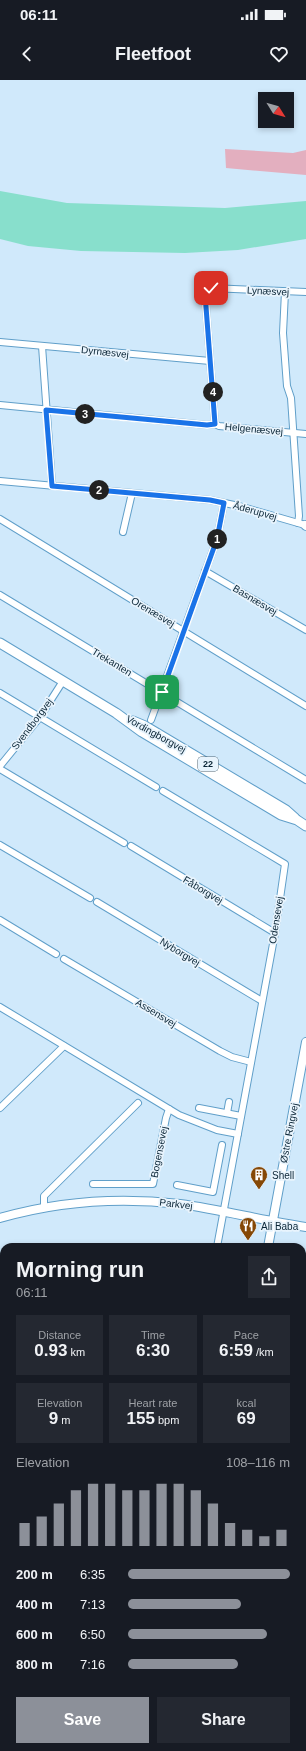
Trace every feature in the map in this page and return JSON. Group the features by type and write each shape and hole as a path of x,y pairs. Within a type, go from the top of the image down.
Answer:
{"main road":[{"name":"Vordingborgvej","path":"0,644 116,713 145,726 273,802 306,826"}],"street":[{"name":"Lynæsvej","path":"210,361 205,294 211,288 306,292"},
{"name":"Helgenæsvej","path":"285,292 283,333 287,386 291,398 294,432"},
{"name":"Dyrnæsvej","path":"0,342 210,361"},
{"path":"42,346 52,486"},
{"path":"210,361 215,424"},
{"name":"Helgenæsvej","path":"0,405 207,425 215,424 219,426 306,434"},
{"path":"294,432 299,516 303,525"},
{"name":"Åderupvej","path":"0,481 224,503 303,525"},
{"path":"123,532 132,493"},
{"path":"151,720 217,539 224,503"},
{"name":"Orenæsvej","path":"0,519 306,706"},
{"name":"Basnæsvej","path":"205,571 306,630"},
{"name":"Trekanten","path":"0,595 306,780"},
{"name":"Svendborgvej","path":"0,768 40,717 63,681"},
{"path":"0,693 156,787"},
{"path":"0,768 124,843"},
{"name":"Odensevej","path":"164,791 285,864 262,1001 218,1243"},
{"path":"0,845 90,898"},
{"name":"Fåborgvej","path":"130,846 274,933"},
{"name":"Nyborgvej","path":"97,902 262,1001"},
{"path":"0,920 56,954"},
{"name":"Assensvej","path":"64,959 220,1051 232,1057 251,1062"},
{"path":"0,1007 169,1109 197,1124 238,1134"},
{"name":"Østre Ringvej","path":"269,1243 306,1042"},
{"path":"0,1108 64,1046"},
{"path":"227,1113 229,1102"},
{"path":"44,1207 44,1196 138,1103"},
{"path":"199,1108 241,1116"},
{"name":"Bogensevej","path":"93,1184 153,1184 169,1109"},
{"path":"177,1186 213,1192 222,1145"},
{"path":"218,1167 231,1170"},
{"name":"Parkvej","path":"0,1218 44,1207 81,1201 120,1200 182,1204 272,1222 306,1227"}],"shaded area":[{"path":"225,149 293,153 306,150 306,175 226,168"},
{"path":"0,191 67,203 225,208 306,201 306,239 238,250 185,253 81,251 28,246 0,239"}],"place":[{"name":"Shell","path":"259,1190"},
{"name":"Ali Baba","path":"248,1241"}],"route":[{"path":"162,692 217,539 224,503 210,500 52,486 46,410 207,425 215,424 205,294 211,288"}]}
